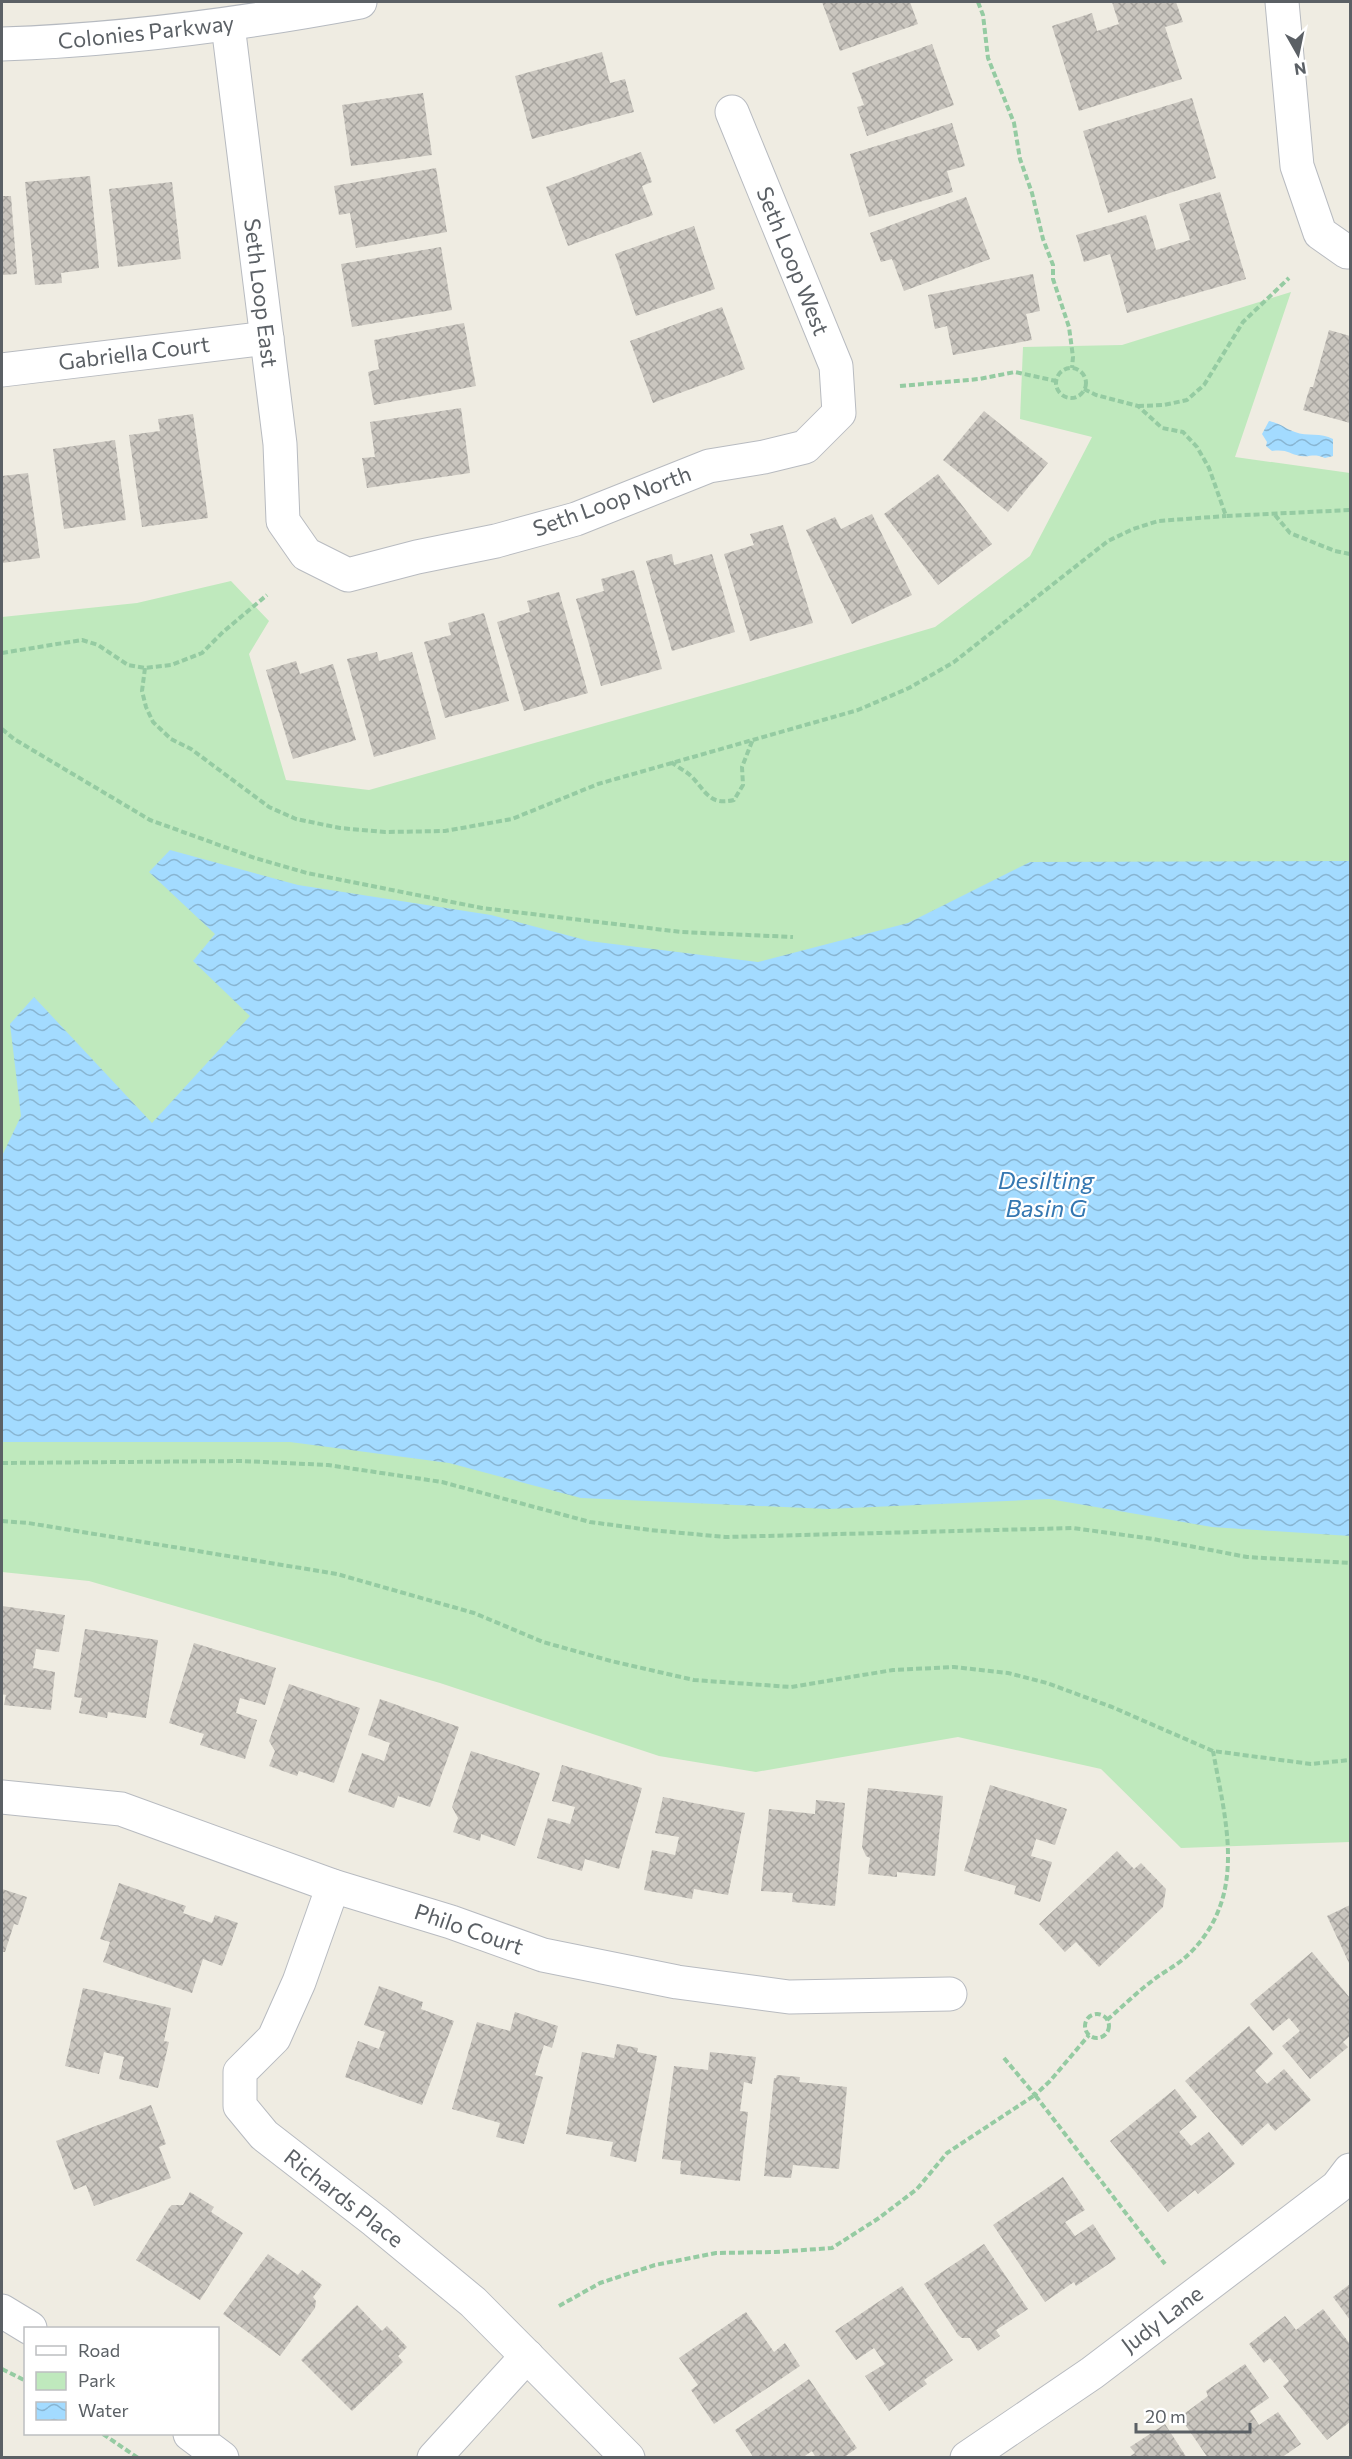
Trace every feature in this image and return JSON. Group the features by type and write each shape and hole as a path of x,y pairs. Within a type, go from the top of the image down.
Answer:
{"street":[{"name":"Colonies Parkway","path":"2,44 76,41 228,25 360,2"},
{"path":"1282,2 1297,166 1320,233 1350,252"},
{"name":"Seth Loop East","path":"228,25 280,444 283,521 306,554"},
{"name":"Seth Loop West","path":"732,112 836,366 839,413"},
{"name":"Gabriella Court","path":"2,370 267,338"},
{"name":"Seth Loop North","path":"306,554 348,575 417,557 496,541 576,519 709,466 764,457 804,447 839,413"},
{"name":"Philo Court","path":"2,1797 121,1809 333,1886 451,1922 543,1955 677,1982 789,1997 950,1994"},
{"name":"Richards Place","path":"333,1886 299,1982 274,2038 240,2072 240,2106 264,2135 375,2221 473,2302 628,2457"},
{"name":"Judy Lane","path":"967,2457 1092,2373 1337,2187 1350,2170"},
{"path":"2,2312 28,2327"},
{"path":"434,2457 527,2356"},
{"path":"193,2435 222,2457"}],"path":[{"path":"978,2 983,15 988,58 1014,123 1020,159 1032,193 1043,239 1053,265 1053,279 1069,327 1073,357 1072,368"},
{"path":"1084,389 1096,396 1138,406 1164,405 1186,400 1204,385 1243,322 1289,278"},
{"path":"1077,369 1084,377 1084,389 1076,397 1066,398 1059,392 1056,381 1063,370 1077,369"},
{"path":"900,386 979,379 1015,372 1056,381"},
{"path":"1138,406 1161,428 1183,432 1197,447 1209,468 1226,516"},
{"path":"145,668 142,691 153,722 171,739 191,749 269,807 296,819 329,826 385,832 415,833 480,826 512,819 597,784 858,710 909,687 954,662 1108,542 1133,529 1158,521 1350,510"},
{"path":"1275,514 1290,533 1335,551 1350,554"},
{"path":"2,653 82,640 98,645 128,664 145,668 171,665 202,653 267,595"},
{"path":"2,729 14,739 150,820 255,858 307,873 482,908 681,932 793,937"},
{"path":"670,762 690,775 703,792 714,800 724,802 734,800 743,784 742,767 753,739"},
{"path":"2,1463 243,1461 328,1465 442,1482 590,1522 661,1532 725,1537 1073,1528 1153,1539 1247,1557 1350,1563"},
{"path":"2,1521 87,1532 337,1574 474,1612 543,1642 611,1661 694,1680 791,1687 893,1670 954,1667 1008,1672 1047,1683 1112,1707 1213,1751 1311,1764 1350,1760"},
{"path":"1107,2020 1153,1980 1188,1955 1215,1922 1228,1876 1228,1837 1213,1751"},
{"path":"1099,2014 1107,2020 1109,2027 1106,2034 1097,2038 1089,2035 1085,2027 1089,2018 1099,2014"},
{"path":"559,2306 600,2283 655,2265 716,2253 832,2248 879,2218 917,2189 947,2153 1035,2096 1089,2035"},
{"path":"1004,2058 1164,2264"},
{"path":"2,2369 24,2380"},
{"path":"106,2435 138,2457"}],"green space":[{"path":"1291,292 1235,457 1350,473 1350,1842 1181,1848 1101,1769 958,1737 756,1772 659,1756 440,1683 89,1581 2,1572 2,617 137,603 231,581 269,621 249,654 286,780 369,790 935,627 1030,556 1092,437 1020,419 1023,347 1122,345"}],"water":[{"path":"1269,421 1292,431 1333,439 1333,456 1325,458 1272,451 1266,446 1267,442 1262,434"},
{"name":"Desilting Basin G","path":"170,850 298,885 491,915 589,941 758,962 908,923 1030,862 1350,861 1350,1536 1212,1527 1049,1499 828,1509 581,1498 449,1463 290,1442 2,1442 2,1156 21,1116 10,1024 34,997 152,1123 250,1016 193,961 215,934 149,872"}],"building":[{"path":"822,2 910,2 918,24 840,51"},
{"path":"1112,2 1176,2 1183,22 1165,27 1182,79 1079,111 1052,26 1092,13 1097,31 1119,24"},
{"path":"932,44 954,105 867,136 857,107 864,105 852,73"},
{"path":"602,52 610,83 625,79 634,112 532,139 515,76"},
{"path":"423,93 432,155 351,166 342,105"},
{"path":"1192,98 1216,178 1108,213 1083,131"},
{"path":"952,123 965,166 947,171 953,192 869,217 850,154"},
{"path":"641,152 652,182 642,186 653,215 568,246 546,187"},
{"path":"436,168 447,232 356,248 350,213 339,215 334,186"},
{"path":"90,176 99,268 61,273 62,283 35,285 25,182"},
{"path":"172,182 181,259 118,267 109,189"},
{"path":"1220,192 1246,279 1127,313 1110,254 1084,262 1076,235 1146,215 1156,250 1190,240 1179,204"},
{"path":"2,196 11,196 17,274 2,275"},
{"path":"966,197 990,259 904,291 892,259 881,262 870,233"},
{"path":"694,226 715,289 636,316 615,254"},
{"path":"441,247 452,310 352,327 341,264"},
{"path":"1033,274 1040,311 1026,314 1032,340 953,355 947,326 935,329 928,295"},
{"path":"722,307 745,369 653,403 630,341"},
{"path":"464,323 476,386 374,405 368,372 379,369 374,340"},
{"path":"1329,330 1350,336 1350,423 1303,410 1310,387 1313,387"},
{"path":"461,408 470,473 367,488 362,458 375,457 370,422"},
{"path":"984,411 1048,463 1008,512 943,460"},
{"path":"193,414 208,518 142,527 129,435 160,431 158,419"},
{"path":"115,440 126,520 64,529 53,449"},
{"path":"28,473 40,558 2,563 2,476"},
{"path":"938,474 992,544 938,585 884,514"},
{"path":"872,514 912,595 852,624 806,530 835,517 841,529"},
{"path":"783,525 813,623 750,641 724,554 754,545 750,534"},
{"path":"672,554 674,565 712,554 735,632 672,651 646,561"},
{"path":"634,570 662,669 601,686 576,599 604,591 601,579"},
{"path":"559,592 588,693 524,711 497,622 530,612 527,601"},
{"path":"484,613 509,701 445,718 424,642 451,635 448,623"},
{"path":"377,652 379,661 412,652 436,739 374,757 347,659"},
{"path":"296,661 300,674 333,664 356,740 293,759 266,670"},
{"path":"2,1606 65,1615 59,1652 36,1649 33,1668 55,1672 51,1710 4,1705 6,1695 2,1694"},
{"path":"85,1629 158,1640 146,1718 108,1712 107,1718 79,1713 82,1698 74,1697"},
{"path":"194,1643 276,1668 265,1705 240,1698 236,1713 257,1720 245,1759 200,1745 204,1734 169,1723"},
{"path":"289,1684 360,1708 334,1783 299,1771 297,1776 269,1766 275,1751 269,1741"},
{"path":"380,1699 459,1727 430,1807 398,1796 394,1808 348,1792 362,1753 384,1761 390,1743 368,1735"},
{"path":"471,1751 540,1773 515,1846 481,1834 480,1841 453,1832 458,1818 452,1807"},
{"path":"562,1765 642,1788 619,1869 585,1859 582,1871 537,1858 548,1818 570,1824 575,1807 552,1801"},
{"path":"990,1785 1067,1809 1055,1845 1036,1839 1031,1856 1052,1862 1040,1902 1014,1894 1016,1886 964,1871"},
{"path":"868,1788 943,1796 935,1876 897,1872 897,1877 868,1874 870,1858 866,1856 862,1847"},
{"path":"663,1797 745,1813 728,1895 694,1889 692,1899 644,1890 652,1850 675,1855 679,1837 655,1833"},
{"path":"816,1800 845,1803 835,1906 792,1902 793,1893 761,1891 769,1809 815,1814"},
{"path":"1117,1851 1134,1869 1141,1863 1166,1889 1163,1907 1099,1967 1076,1942 1065,1952 1039,1924"},
{"path":"119,1883 186,1906 183,1913 212,1923 215,1915 238,1923 222,1966 203,1959 192,1993 103,1962 110,1942 100,1939"},
{"path":"2,1889 27,1897 18,1925 14,1924 5,1952 2,1952"},
{"path":"1350,1905 1350,1965 1327,1916"},
{"path":"1312,1952 1350,1998 1350,2036 1343,2042 1348,2047 1310,2079 1282,2046 1300,2031 1289,2018 1273,2031 1250,2004"},
{"path":"379,1986 423,2002 421,2009 454,2021 422,2105 345,2077 358,2041 379,2049 385,2032 364,2025"},
{"path":"83,1988 171,2008 164,2041 169,2042 158,2088 119,2079 124,2057 104,2052 99,2074 65,2066"},
{"path":"515,2012 558,2026 552,2048 544,2045 535,2075 543,2077 524,2144 496,2137 500,2123 452,2109 477,2022 510,2031"},
{"path":"1249,2026 1273,2054 1255,2071 1267,2084 1284,2069 1311,2100 1275,2131 1268,2123 1242,2146 1185,2081"},
{"path":"617,2044 638,2048 637,2052 657,2056 636,2162 610,2156 613,2142 566,2134 582,2052 614,2058"},
{"path":"710,2052 756,2057 752,2084 744,2082 740,2111 748,2112 740,2181 680,2174 681,2161 662,2159 674,2066 708,2070"},
{"path":"777,2075 800,2077 799,2082 847,2087 839,2169 793,2165 791,2178 764,2176 774,2078"},
{"path":"1175,2089 1197,2117 1179,2132 1191,2146 1209,2132 1235,2164 1198,2194 1195,2190 1168,2212 1110,2141"},
{"path":"151,2105 166,2144 159,2147 171,2178 94,2206 86,2185 74,2190 56,2141"},
{"path":"1063,2177 1085,2210 1065,2222 1075,2236 1093,2224 1116,2259 1076,2286 1074,2282 1045,2302 993,2225"},
{"path":"190,2192 214,2207 211,2212 243,2233 200,2300 136,2260 169,2208 172,2205 183,2205"},
{"path":"984,2244 1028,2309 996,2330 1000,2336 978,2351 970,2338 962,2338 958,2335 924,2284"},
{"path":"268,2254 298,2275 302,2270 322,2285 313,2297 316,2301 315,2308 280,2356 223,2314"},
{"path":"1350,2284 1350,2320 1333,2297"},
{"path":"902,2286 953,2360 924,2380 927,2384 889,2411 865,2376 885,2364 874,2348 856,2360 835,2331"},
{"path":"357,2305 382,2331 387,2326 407,2347 398,2356 403,2362 352,2411 301,2360"},
{"path":"1323,2309 1350,2344 1350,2422 1327,2440 1283,2386 1289,2381 1270,2358 1264,2363 1249,2344 1285,2316 1296,2330"},
{"path":"746,2312 774,2352 785,2343 800,2366 714,2424 691,2390 698,2385 679,2358"},
{"path":"1245,2364 1269,2398 1250,2411 1259,2425 1278,2412 1301,2444 1281,2458 1208,2458 1180,2417 1208,2396 1206,2391"},
{"path":"809,2379 857,2448 843,2458 816,2458 812,2451 802,2458 754,2458 735,2430"},
{"path":"1165,2424 1187,2458 1127,2458 1135,2453 1130,2447"}]}
